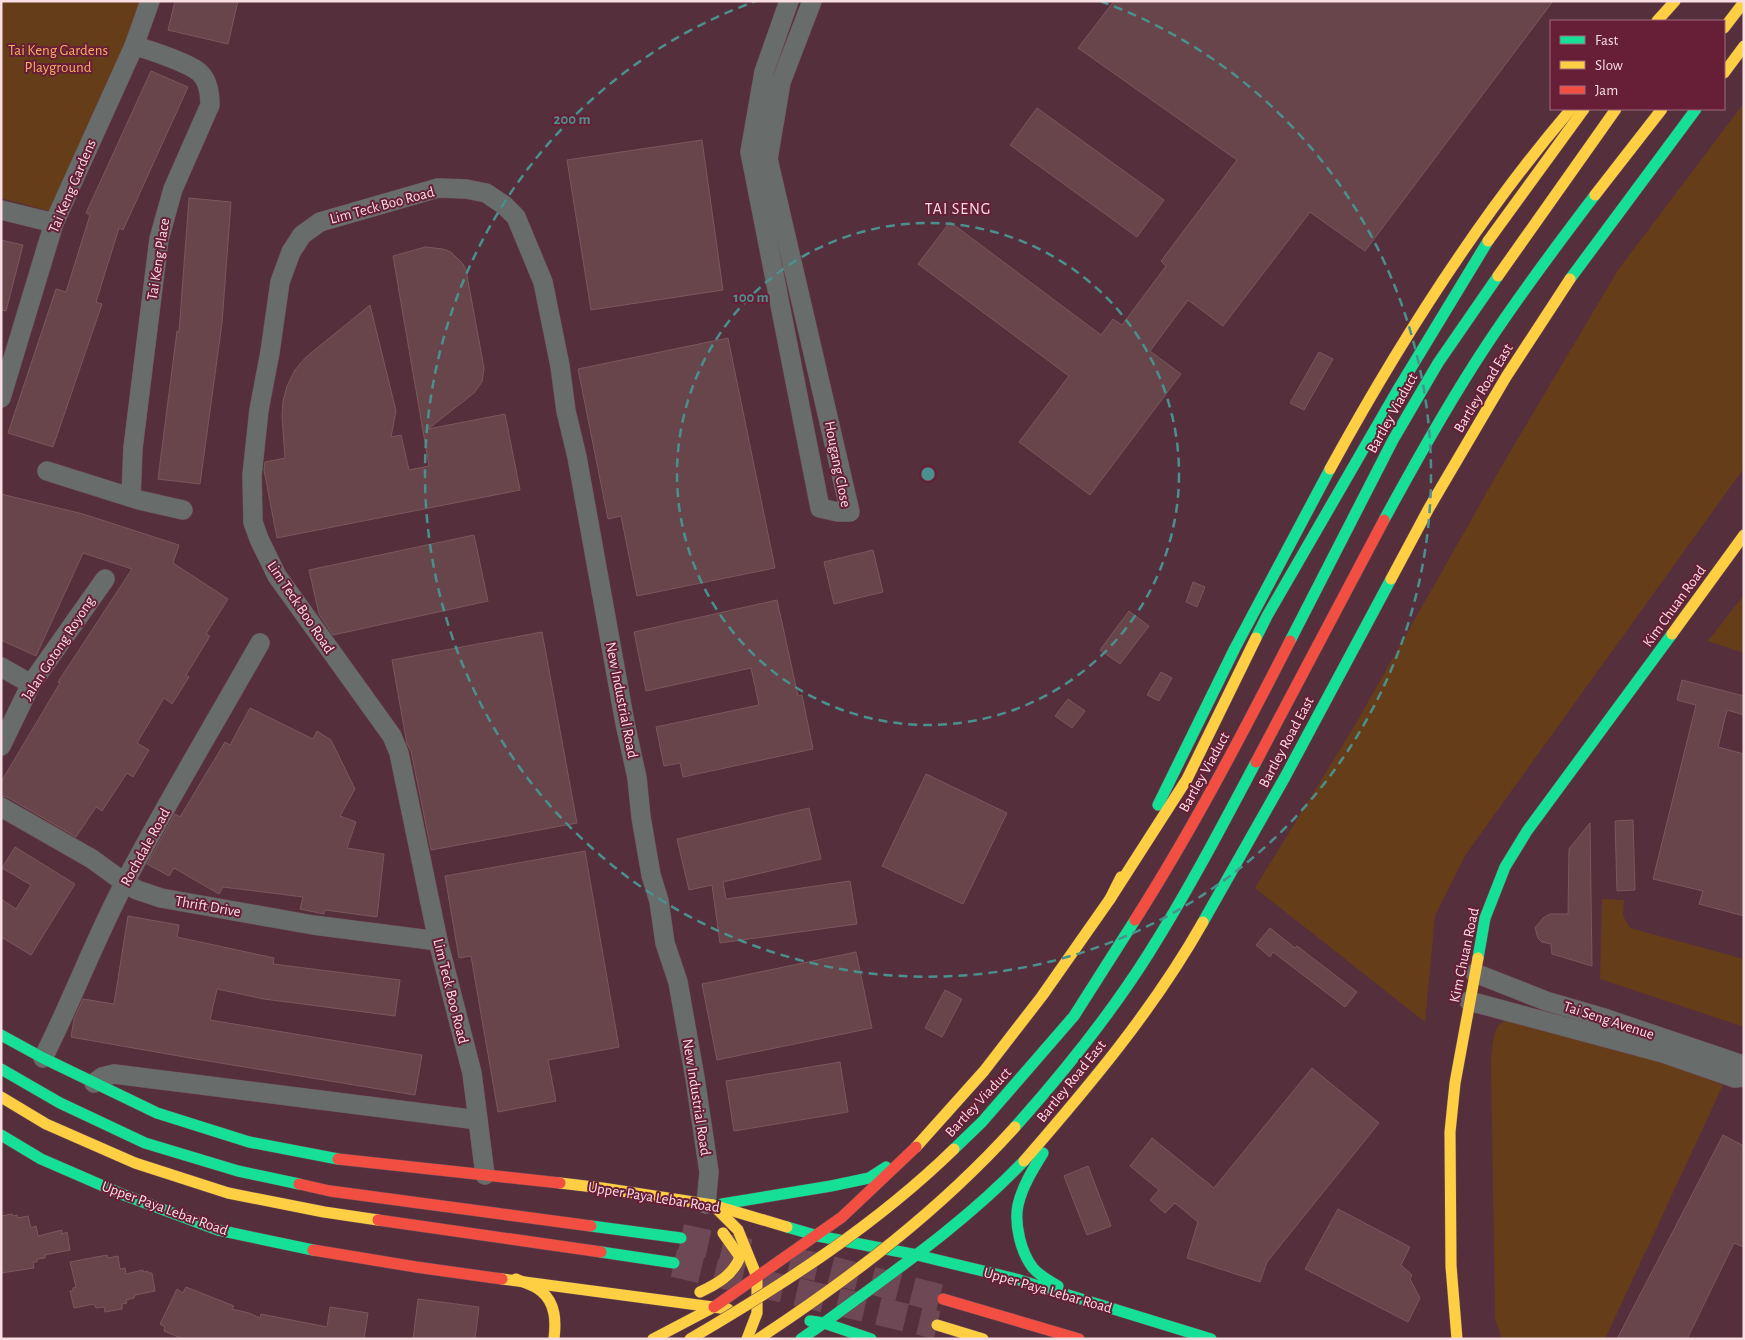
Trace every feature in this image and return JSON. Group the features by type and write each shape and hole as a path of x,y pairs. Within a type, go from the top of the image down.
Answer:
{"main road":[{"path":"1648,20 1664,1"},
{"path":"1658,20 1675,1"},
{"path":"1725,27 1744,2"},
{"path":"1725,72 1744,46"},
{"path":"1110,899 1235,648 1335,458 1422,311 1538,146 1570,110"},
{"path":"653,1339 714,1307 842,1218 913,1151 990,1064 1042,996 1110,899 1187,779 1267,616 1397,390 1480,252 1583,110"},
{"name":"Bartley Viaduct","path":"690,1339 750,1304 877,1217 982,1122 1074,1016 1156,886 1233,752 1393,440 1438,363 1560,186 1615,110"},
{"path":"758,1339 811,1304 871,1260 918,1221 1002,1140 1075,1056 1146,958 1208,854 1404,484 1462,383 1530,281 1661,110"},
{"name":"Bartley Road East","path":"801,1339 938,1239 996,1189 1072,1105 1159,994 1198,931 1285,777 1429,508 1506,377 1567,283 1695,110"},
{"name":"Kim Chuan Road","path":"1457,1339 1451,1266 1450,1132 1455,1084 1485,918 1505,867 1527,831 1744,535"},
{"name":"Upper Paya Lebar Road","path":"1,1035 43,1058 156,1113 249,1142 333,1159 676,1198 818,1236 917,1255 1016,1279 1211,1339"},
{"path":"1,1069 60,1104 145,1142 238,1171 330,1191 681,1238"},
{"path":"1,1097 46,1124 135,1163 228,1193 324,1212 674,1264"},
{"path":"1072,1105 1030,1175 1018,1207 1017,1224 1031,1265 1046,1279 1071,1294 1094,1302"},
{"name":"Upper Paya Lebar Road","path":"1,1135 41,1159 124,1195 218,1230 315,1250 416,1267 516,1279 824,1323 871,1339"},
{"path":"706,1207 869,1178 913,1151"},
{"path":"706,1207 738,1230 757,1277 766,1314 747,1339"},
{"path":"679,1302 718,1285 737,1265 740,1257 719,1228 712,1223"},
{"path":"516,1279 541,1292 551,1305 556,1320 554,1339"},
{"path":"943,1299 1079,1339"},
{"path":"937,1326 983,1339"}],"street":[{"name":"Tai Keng Gardens","path":"1,398 5,375 54,223 134,46 150,1"},
{"name":"Hougang Close","path":"789,1 764,72 750,152 820,508 838,512 850,512 768,159 781,82 812,1"},
{"name":"Tai Keng Place","path":"131,497 133,448 158,239 173,189 210,105 210,90 200,73 162,55 134,46"},
{"name":"Lim Teck Boo Road","path":"485,1175 472,1073 438,941 399,753 392,736 274,572 253,522 252,475 259,410 280,282 291,252 302,235 320,222 438,188 466,189 486,193 504,205"},
{"name":"New Industrial Road","path":"504,205 516,217 543,282 560,366 566,411 577,457 625,723 638,778 641,817 651,875 659,900 665,943 678,982 695,1078 709,1172 706,1207"},
{"path":"1,210 54,223"},
{"path":"47,471 131,497 183,510"},
{"name":"Jalan Gotong Royong","path":"1,746 31,684 105,579"},
{"name":"Rochdale Road","path":"43,1058 64,1015 95,942 125,883 260,643"},
{"path":"1,667 31,684"},
{"name":"Thrift Drive","path":"1,807 76,849 137,890 160,898 313,925 438,941"},
{"name":"Tai Seng Avenue","path":"1475,974 1546,1001 1601,1016 1740,1064 1744,1068"},
{"name":"Tai Seng Avenue","path":"1470,1001 1663,1053 1735,1078 1744,1077"},
{"path":"94,1083 102,1077 114,1074 478,1120"}],"green space":[{"name":"Tai Keng Gardens Playground","path":"1,1 144,1 133,31 49,211 1,198"},
{"path":"1744,103 1744,468 1466,854 1435,916 1425,1022 1255,888 1355,725 1500,469 1618,270"},
{"path":"1744,595 1744,653 1708,641"},
{"path":"1602,899 1624,900 1623,916 1630,928 1744,959 1744,1027 1600,979"},
{"path":"1525,1013 1557,1021 1723,1085 1605,1339 1502,1339 1495,1319 1491,1059 1493,1039 1497,1028 1506,1020"}],"building":[{"path":"175,1 238,1 228,44 168,30"},
{"path":"1114,1 1553,1 1365,251 1310,212 1223,326 1188,300 1150,351 1181,374 1090,495 1019,442 1069,376 918,264 950,222 1101,335 1113,319 1122,325 1166,266 1161,261 1237,160 1078,48"},
{"path":"151,71 188,87 123,230 119,228 96,302 102,304 53,447 8,433 56,289 66,292 90,215 86,213"},
{"path":"1037,108 1164,200 1137,237 1010,145"},
{"path":"702,140 723,290 591,310 567,160"},
{"path":"189,198 231,202 222,323 200,484 158,479 177,331 179,332"},
{"path":"1,240 23,245 6,311 1,310"},
{"path":"425,247 451,252 463,264 466,270 484,368 482,382 474,393 428,429 505,414 520,490 277,538 264,470 265,462 285,458 282,416 287,386 295,370 306,357 370,305 396,411 391,437 401,435 409,470 429,466 393,256"},
{"path":"728,338 775,568 637,596 621,516 608,519 578,369"},
{"path":"1319,352 1333,359 1304,410 1290,403"},
{"path":"1,494 83,514 179,545 173,563 228,599 206,634 210,636 186,675 189,677 172,704 164,698 137,743 149,750 133,777 127,773 102,811 96,807 76,837 7,797 1,796 1,782 60,683 58,682 132,569 83,553 36,656 1,640"},
{"path":"474,535 488,601 333,635 319,614 309,570"},
{"path":"873,550 883,592 834,604 824,562"},
{"path":"1193,582 1205,587 1197,607 1186,602"},
{"path":"777,600 798,696 802,695 813,749 683,777 680,763 664,766 656,727 759,705 751,668 646,691 634,632"},
{"path":"1129,611 1149,626 1120,664 1100,650"},
{"path":"542,632 577,823 431,850 411,751 407,744 392,660"},
{"path":"1161,672 1172,678 1159,701 1147,695"},
{"path":"1682,680 1744,696 1744,715 1727,710 1718,747 1744,754 1744,916 1699,904 1703,891 1653,879 1696,705 1677,700"},
{"path":"1068,699 1085,711 1072,728 1055,716"},
{"path":"250,708 313,739 317,731 331,740 355,789 340,816 356,822 347,848 384,854 377,917 325,910 324,914 300,909 303,897 223,887 219,894 174,868 169,876 147,864 175,814 180,817 225,742 230,745"},
{"path":"926,774 1007,813 963,904 882,866"},
{"path":"809,808 821,859 723,882 726,899 850,881 857,924 720,943 712,885 689,890 677,839"},
{"path":"1633,820 1635,890 1617,891 1615,821"},
{"path":"1590,823 1592,966 1552,954 1551,944 1542,942 1538,938 1535,928 1543,918 1550,914 1568,914 1569,849"},
{"path":"15,847 75,884 31,955 1,937 1,899 16,909 31,885 2,868"},
{"path":"585,851 619,1047 548,1060 556,1101 498,1112 471,956 459,958 445,876"},
{"path":"128,916 179,925 177,937 274,958 273,964 400,980 395,1016 264,999 217,989 210,1020 422,1055 415,1095 71,1037 74,1019 83,999 114,1004"},
{"path":"1270,928 1357,992 1345,1007 1273,952 1270,957 1256,945"},
{"path":"856,952 872,1028 717,1060 702,984"},
{"path":"945,990 962,999 942,1037 925,1028"},
{"path":"840,1062 848,1112 734,1131 726,1081"},
{"path":"1312,1068 1379,1123 1267,1262 1260,1282 1187,1258 1198,1222 1175,1203 1165,1213 1150,1200 1159,1190 1130,1166 1152,1138 1214,1188"},
{"path":"1723,1135 1744,1146 1744,1247 1734,1243 1687,1339 1617,1339"},
{"path":"1088,1166 1111,1226 1087,1235 1064,1176"},
{"path":"1338,1209 1410,1247 1401,1265 1412,1275 1410,1279 1420,1298 1408,1322 1305,1269"},
{"path":"12,1214 13,1216 17,1215 18,1218 28,1216 31,1228 36,1226 38,1236 62,1230 62,1234 67,1232 70,1250 45,1255 45,1258 37,1259 37,1262 33,1262 34,1268 1,1273 1,1216"},
{"path":"107,1255 108,1258 118,1256 120,1269 125,1268 126,1274 143,1270 143,1272 148,1271 148,1273 152,1273 155,1291 135,1295 134,1298 126,1300 127,1303 122,1304 122,1309 105,1312 104,1307 96,1308 94,1304 74,1308 70,1291 73,1291 73,1288 76,1287 70,1262"},
{"path":"186,1287 234,1306 232,1309 260,1318 261,1314 327,1327 330,1307 368,1313 364,1339 183,1339 164,1331 165,1327 160,1324 177,1289 183,1293"},
{"path":"418,1299 479,1307 475,1339 413,1339"}],"tunnel":[{"path":"681,1238 750,1253"},
{"path":"790,1261 943,1299"},
{"path":"674,1263 937,1325"}],"traffic: fast":[{"path":"1570,279 1695,110"},
{"path":"1384,520 1433,432 1486,346 1525,289 1595,195"},
{"path":"1256,638 1397,391 1488,241"},
{"path":"1290,641 1393,440 1438,363 1498,276"},
{"path":"1158,805 1235,648 1330,469"},
{"path":"1203,922 1285,777 1391,579"},
{"path":"1478,958 1485,918 1505,867 1527,831 1672,634"},
{"path":"1015,1127 1086,1043 1134,976 1191,882 1256,762"},
{"path":"954,1149 982,1122 1074,1016 1135,920"},
{"path":"1,1035 43,1058 157,1113 249,1142 338,1159"},
{"path":"1,1069 60,1103 145,1143 238,1171 299,1184"},
{"path":"1,1135 41,1159 124,1195 218,1230 313,1250"},
{"path":"1043,1153 1022,1192 1018,1205 1017,1221 1019,1238 1029,1262 1042,1276 1058,1286"},
{"path":"824,1323 953,1226 1024,1161"},
{"path":"722,1204 869,1178 886,1167"},
{"path":"591,1226 681,1238"},
{"path":"787,1227 818,1236 917,1255 1016,1279 1211,1339"},
{"path":"601,1252 674,1263"},
{"path":"810,1321 824,1323 871,1339"},
{"path":"801,1339 824,1323"}],"traffic: slow":[{"path":"1658,20 1675,1"},
{"path":"1725,27 1744,2"},
{"path":"1725,72 1744,46"},
{"path":"1330,469 1384,375 1441,283 1503,194 1570,110"},
{"path":"1488,241 1583,110"},
{"path":"1498,276 1615,110"},
{"path":"1595,195 1661,110"},
{"path":"1391,579 1429,508 1506,377 1570,279"},
{"path":"1672,634 1744,535"},
{"path":"1110,899 1187,779 1256,638"},
{"path":"916,1147 984,1071 1042,996 1110,899 1121,877"},
{"path":"1024,1161 1120,1046 1164,986 1203,922"},
{"path":"1457,1339 1451,1266 1450,1132 1455,1083 1478,958"},
{"path":"1,1097 46,1124 135,1163 228,1193 324,1212 378,1220"},
{"path":"758,1339 827,1292 893,1241 956,1187 1015,1127"},
{"path":"690,1339 760,1297 828,1252 893,1203 954,1149"},
{"path":"560,1183 713,1205 787,1227"},
{"path":"713,1205 738,1230 757,1277 757,1313 747,1339"},
{"path":"700,1292 729,1274 740,1257 723,1233"},
{"path":"502,1279 728,1309"},
{"path":"516,1279 538,1289 550,1301 555,1320 554,1339"},
{"path":"653,1339 714,1307"},
{"path":"937,1325 983,1339"}],"traffic: jam":[{"path":"1256,762 1384,520"},
{"path":"1135,920 1177,852 1216,782 1290,641"},
{"path":"714,1307 842,1217 916,1147"},
{"path":"338,1159 560,1183"},
{"path":"299,1184 330,1191 591,1226"},
{"path":"378,1220 601,1252"},
{"path":"313,1250 502,1279"},
{"path":"943,1299 1079,1339"}],"district":[{"name":"TAI SENG","path":"958,208"}]}
